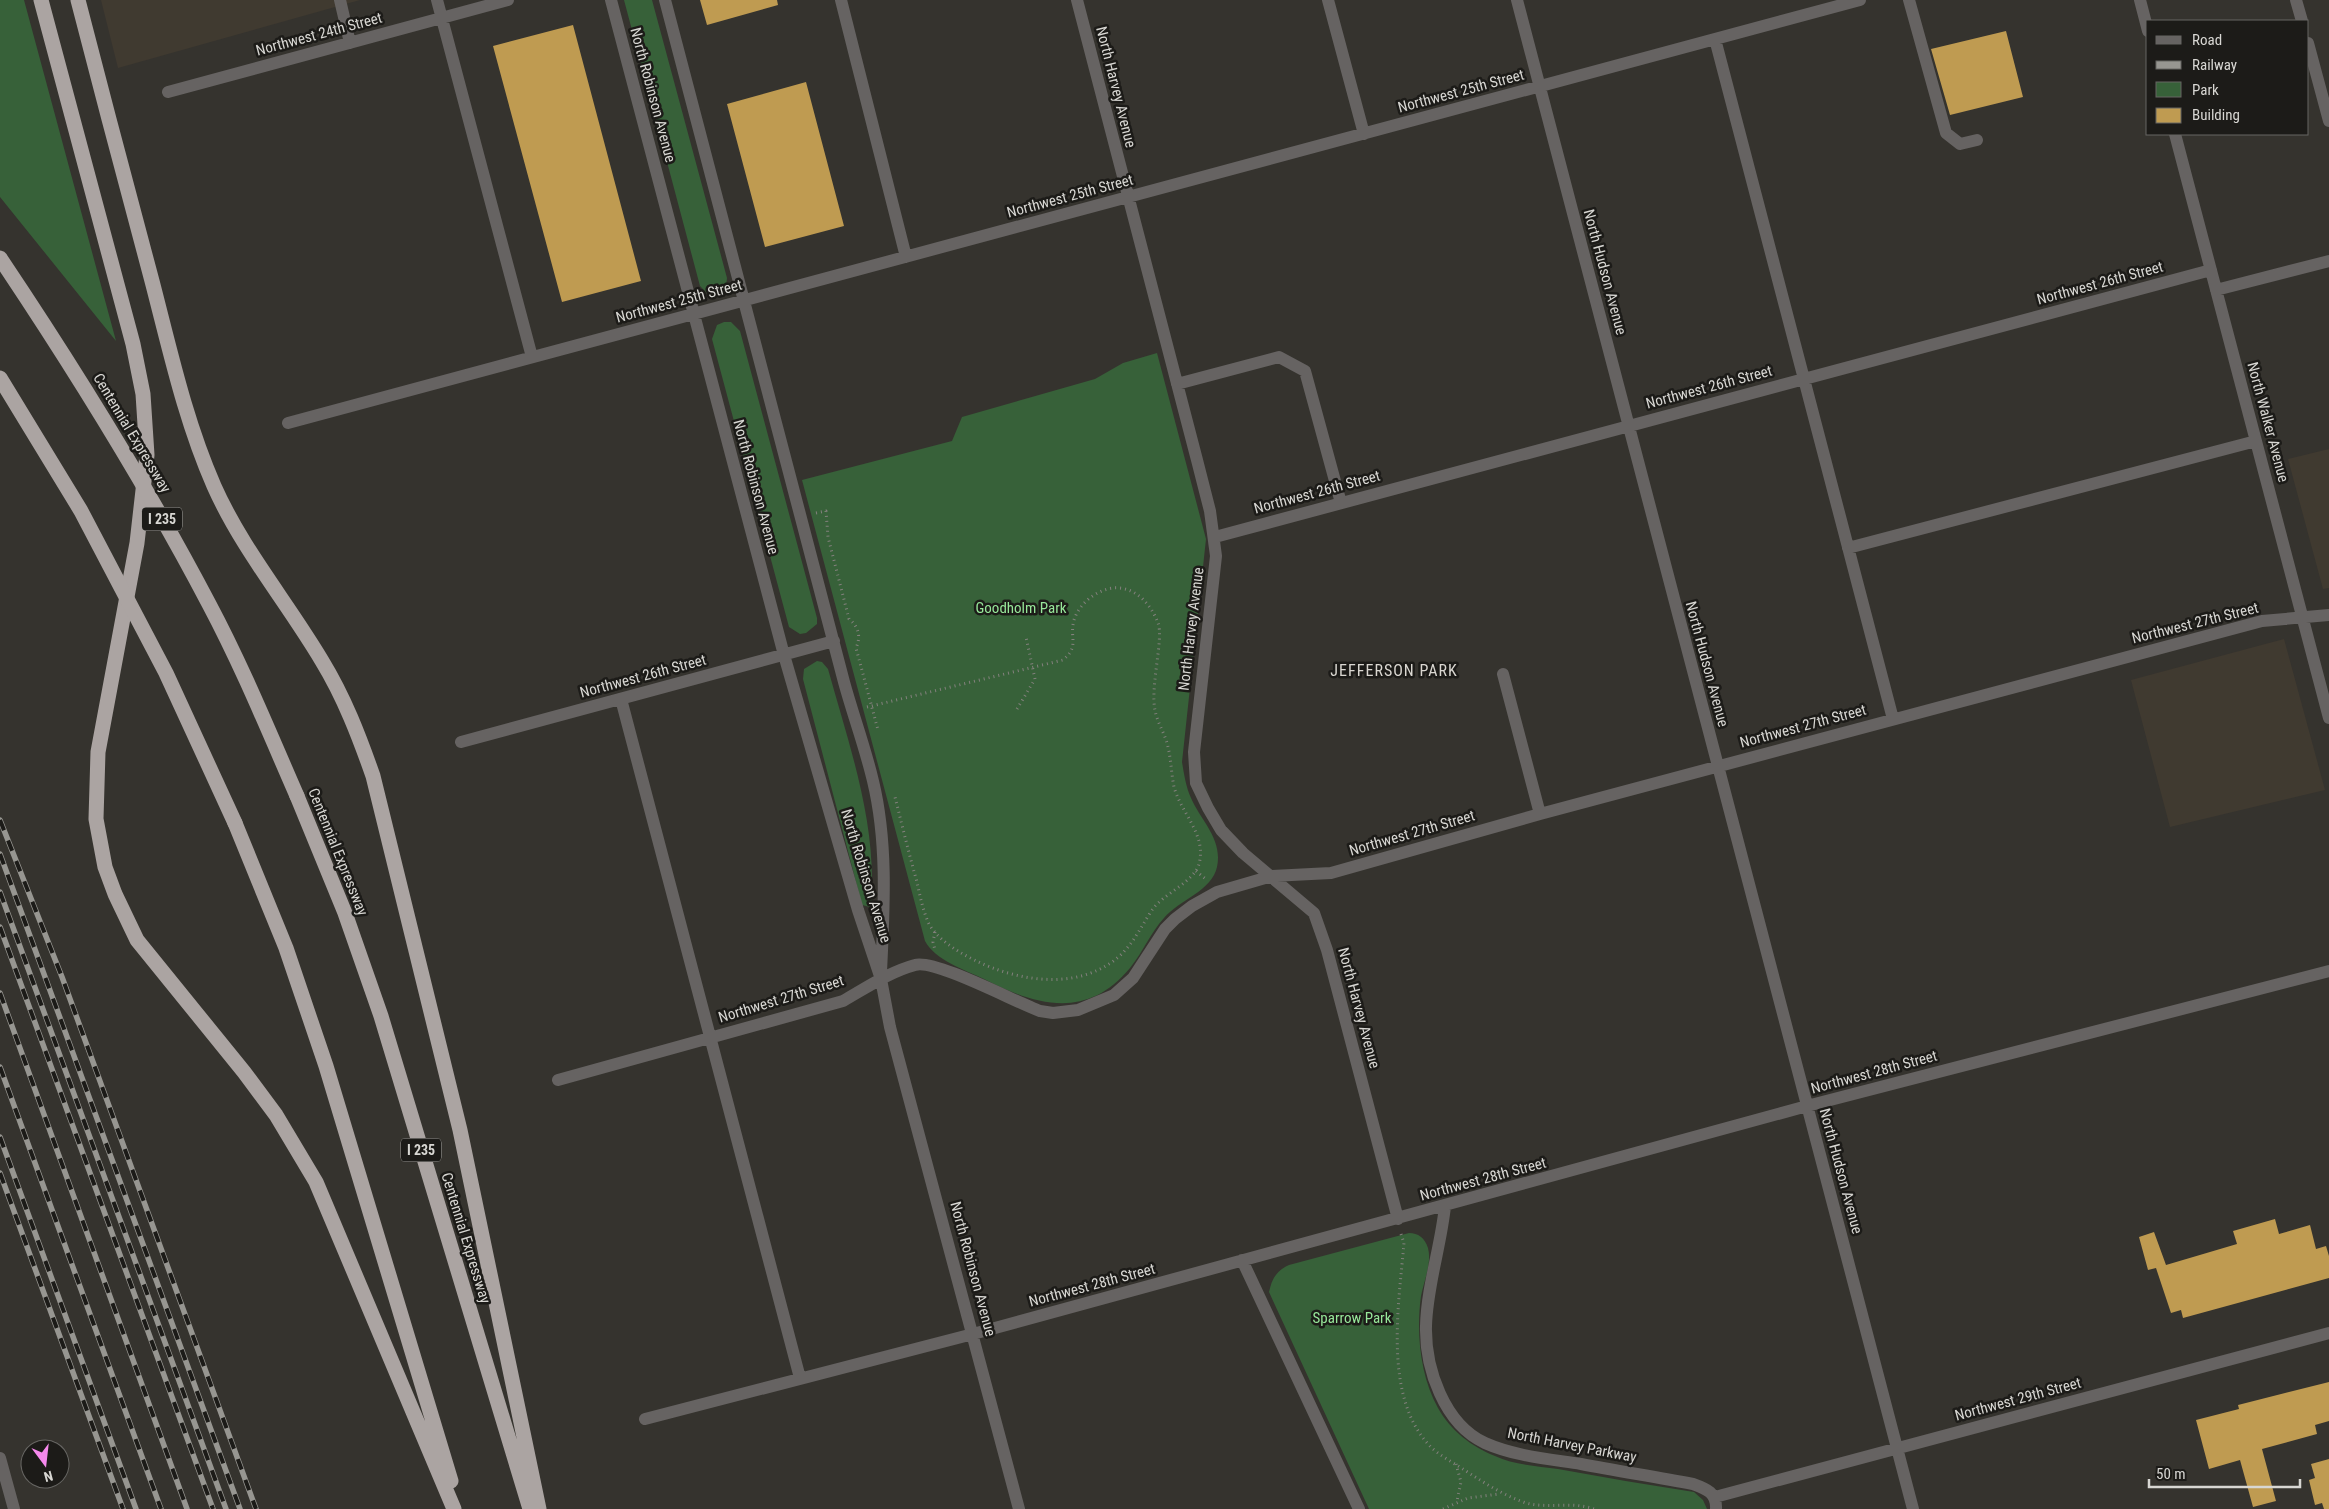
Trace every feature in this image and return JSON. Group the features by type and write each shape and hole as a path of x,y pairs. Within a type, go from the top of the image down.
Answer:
{"highway":[{"path":"41,0 133,344 143,394 146,428 147,455 137,543 104,719 96,781 96,819 105,867 115,894 137,940 266,1101 316,1182 454,1509"},
{"path":"78,0 175,370 199,448 214,486 233,524 254,560 324,663 358,734 373,776 460,1130 539,1509"},
{"name":"Centennial Expressway","path":"0,258 71,364 150,497 210,605 256,701 297,796 345,913 381,1016 530,1509"},
{"path":"0,378 86,520 166,673 234,823 286,948 326,1066 460,1509"}],"street":[{"path":"340,0 350,43"},
{"path":"437,0 532,358"},
{"name":"Northwest 24th Street","path":"168,92 508,0"},
{"name":"North Robinson Avenue","path":"610,0 784,655 858,910 881,979 890,1028 1019,1509"},
{"name":"North Robinson Avenue","path":"665,0 873,782 882,841 884,905 881,979"},
{"path":"841,0 906,257"},
{"name":"North Harvey Avenue","path":"1077,0 1215,537 1215,571 1194,752 1196,783 1221,830 1243,853 1314,913 1320,926 1398,1219"},
{"path":"1328,0 1364,134"},
{"name":"North Hudson Avenue","path":"1517,0 1913,1509"},
{"name":"Northwest 25th Street","path":"288,423 1860,0"},
{"path":"1909,0 1946,133 1960,144 1977,140"},
{"path":"2140,0 2146,23"},
{"path":"2296,0 2302,20"},
{"path":"1715,39 1893,719"},
{"path":"2309,47 2329,121"},
{"name":"North Walker Avenue","path":"2175,135 2329,718"},
{"path":"2216,290 2329,261"},
{"name":"Northwest 26th Street","path":"1215,537 2211,270"},
{"path":"1177,384 1279,357 1305,371 1341,503"},
{"path":"1848,548 2256,441"},
{"name":"Northwest 27th Street","path":"558,1080 843,1001 881,979 916,964 934,965 1040,1011 1053,1013 1078,1010 1103,1001 1125,986 1165,929 1192,906 1217,892 1272,876 1331,873 1717,766 2262,621 2329,615"},
{"name":"Northwest 26th Street","path":"461,742 834,641"},
{"path":"1503,674 1540,814"},
{"path":"621,699 800,1378"},
{"name":"Northwest 28th Street","path":"645,1419 973,1334 1807,1106 2329,971"},
{"name":"North Harvey Parkway","path":"1445,1206 1440,1249 1426,1312 1427,1341 1436,1384 1457,1420 1469,1433 1483,1442 1500,1448 1529,1456 1693,1484 1710,1491 1716,1503"},
{"path":"1242,1260 1359,1509"},
{"name":"Northwest 29th Street","path":"1716,1503 1897,1448 2329,1333"},
{"path":"0,1458 14,1509"}],"path":[{"path":"801,517 826,511 828,538 849,619 856,625 859,640 856,648 880,739"},
{"path":"871,706 1063,660 1071,653 1074,641 1074,622 1079,611 1096,593 1114,588 1131,591 1148,603 1160,625 1153,683 1155,712 1168,744 1174,786 1197,833 1200,855 1196,871 1160,900 1131,945 1110,964 1088,973 1051,979 1001,972 978,964 947,944 930,925 925,913 892,787"},
{"path":"1018,710 1022,699 1032,687 1035,679 1026,637"},
{"path":"1456,1464 1461,1482 1456,1502"},
{"path":"1443,1509 1456,1502 1484,1494 1500,1494"}],"shaded area":[{"path":"101,0 360,0 118,68"},
{"path":"2329,449 2329,588 2323,589 2288,459"},
{"path":"2284,639 2325,790 2170,827 2131,680"}],"green space":[{"path":"0,0 24,0 116,341 0,197"},
{"path":"624,0 652,0 727,278 726,287 717,294 707,293 700,286"},
{"path":"731,322 740,331 817,618 817,624 806,633 800,634 789,627 712,339 717,325"},
{"name":"Goodholm Park","path":"1157,353 1206,539 1182,762 1186,785 1191,798 1210,831 1217,848 1217,867 1209,883 1164,918 1130,968 1114,985 1096,995 1079,1001 1061,1003 1042,1001 1023,996 951,964 936,954 925,941 802,480 952,441 962,417 1095,379 1123,363"},
{"path":"817,661 822,662 828,669 863,800 871,853 872,901 870,907 862,905 803,679 804,669"},
{"name":"Sparrow Park","path":"1409,1233 1418,1235 1423,1239 1427,1244 1429,1254 1421,1296 1419,1324 1423,1368 1438,1408 1449,1424 1462,1437 1478,1448 1502,1459 1526,1465 1694,1492 1703,1500 1707,1509 1369,1509 1269,1292 1275,1276 1289,1265"}],"building":[{"path":"700,0 777,0 778,5 707,25"},
{"path":"573,25 641,281 562,302 493,46"},
{"path":"2006,31 2023,97 1950,115 1931,49"},
{"path":"806,82 844,226 765,247 727,104"},
{"path":"2275,1219 2279,1234 2310,1225 2316,1249 2326,1246 2329,1256 2329,1278 2183,1318 2181,1310 2171,1313 2156,1268 2148,1270 2139,1237 2154,1232 2166,1265 2237,1244 2233,1231"},
{"path":"2329,1382 2329,1421 2315,1425 2317,1434 2262,1449 2276,1501 2253,1507 2240,1460 2209,1469 2196,1420 2239,1409 2238,1405"},
{"path":"2329,1459 2329,1509 2324,1509 2322,1503 2315,1505 2309,1480 2315,1478 2311,1464"}],"railway":[{"path":"0,820 62,977 256,1509"},
{"path":"0,854 240,1509"},
{"path":"0,892 226,1509"},
{"path":"0,927 213,1509"},
{"path":"0,993 187,1509"},
{"path":"0,1067 161,1509"},
{"path":"0,1137 136,1509"},
{"path":"0,1173 123,1509"}],"district":[{"name":"JEFFERSON PARK","path":"1394,670"}]}
